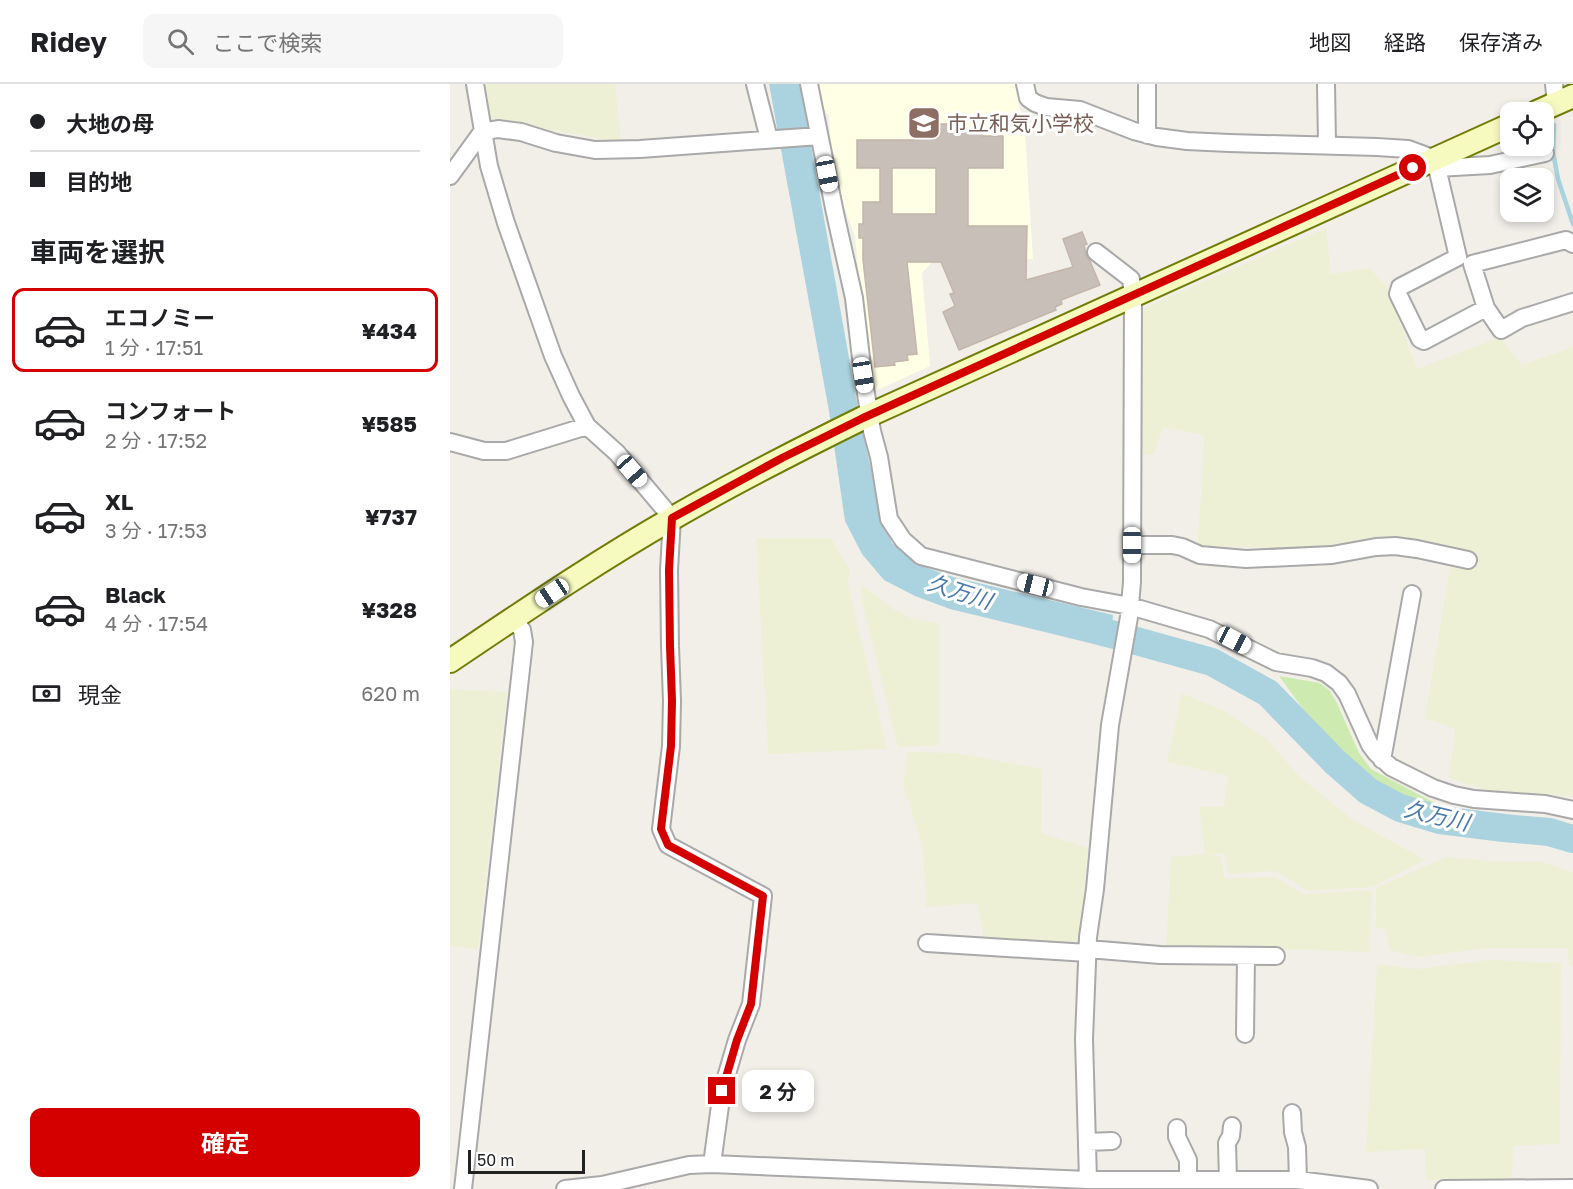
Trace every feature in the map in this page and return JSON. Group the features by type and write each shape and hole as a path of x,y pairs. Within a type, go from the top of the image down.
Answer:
{"main road":[{"path":"450,661 591,567 754,472 866,417 1133,296 1436,164 1500,129"}],"street":[{"path":"475,84 489,166 510,234 554,356 571,396 587,426 617,453 672,518 669,581 671,746 661,829 668,845 763,896 751,1004 737,1040 725,1082 712,1164"},
{"path":"755,84 770,139"},
{"path":"809,84 816,136 854,298 866,417 890,519 903,540 921,556 1081,597 1129,612 1209,629 1276,662 1326,673 1339,683 1347,694 1370,745 1391,767 1433,788 1454,795 1474,799 1545,804 1573,810"},
{"path":"1025,84 1029,98 1046,107 1080,110 1147,135 1187,141 1407,149 1436,164 1490,165 1531,156"},
{"path":"1147,84 1147,135"},
{"path":"1326,84 1327,145"},
{"path":"450,176 482,132 498,129 521,132 556,143 595,150 640,149 816,136"},
{"path":"1436,164 1465,261 1486,308 1501,330 1522,318 1573,302"},
{"path":"1486,308 1424,341 1420,339 1398,294 1400,288 1465,261 1566,240 1573,244"},
{"path":"1093,1183 1087,1142 1084,1039 1088,951 1110,725 1129,612 1132,545 1133,296 1131,279 1096,252"},
{"path":"450,442 484,451 506,451 587,426"},
{"path":"1132,545 1172,545 1200,555 1246,559 1332,555 1395,546 1468,560"},
{"path":"1382,760 1412,594"},
{"path":"462,1189 524,642 522,630 514,619"},
{"path":"1545,804 1573,802"},
{"path":"927,943 1160,955 1276,956"},
{"path":"1245,1034 1246,956"},
{"path":"1292,1113 1297,1147 1298,1180"},
{"path":"1220,1183 1232,1126"},
{"path":"1177,1128 1177,1137 1188,1160 1188,1179"},
{"path":"1087,1142 1112,1142"},
{"path":"565,1189 602,1185 689,1165 712,1164 1093,1183 1188,1179 1220,1183 1298,1180 1369,1189"},
{"path":"1444,1189 1573,1188"}],"shaded area":[{"path":"484,84 615,84 621,142 491,120"},
{"path":"818,84 1017,84 1019,108 1024,116 1033,259 933,261 922,273 930,366 873,392 855,236 832,176 829,116 819,102"},
{"path":"1326,228 1331,274 1369,268 1387,287 1417,369 1500,337 1522,365 1573,347 1573,796 1495,793 1449,778 1455,729 1425,718 1453,548 1321,549 1197,546 1204,435 1163,427 1153,455 1140,454 1142,309"},
{"path":"756,538 831,538 850,570 848,583 887,749 768,754"},
{"path":"861,584 893,609 913,619 939,623 939,745 898,747 861,597"},
{"path":"450,689 507,692 478,949 450,946"},
{"path":"1182,693 1226,712 1268,740 1299,776 1352,819 1425,860 1372,887 1308,891 1276,871 1228,874 1225,854 1209,854 1221,857 1224,878 1275,877 1303,894 1372,890 1370,952 1166,946 1171,857 1205,854 1199,807 1224,807 1228,776 1167,762"},
{"path":"908,752 956,753 1042,769 1041,833 1088,848 1079,946 984,939 977,903 926,907 923,848 903,784"},
{"path":"1446,857 1500,862 1543,862 1573,872 1573,966 1570,966 1567,948 1488,948 1416,957 1390,950 1386,929 1376,928 1376,888"},
{"path":"1490,960 1561,963 1560,1144 1513,1146 1512,1181 1426,1180 1425,1149 1366,1152 1377,964 1417,969"}],"green space":[{"path":"1279,676 1320,683 1330,691 1359,753 1371,769 1435,803 1416,803 1394,795 1373,784 1354,769 1322,734"}],"water":[{"path":"769,84 800,84 856,397 880,514 892,543 916,564 953,577 1113,615 1110,648 950,609 915,596 884,580 862,554 845,521 829,411"}],"building":[{"path":"918,124 966,124 966,128 982,128 982,136 1003,136 1003,168 968,168 968,226 1027,226 1026,280 1073,267 1063,239 1082,232 1087,244 1084,245 1086,255 1100,285 1061,300 1062,304 1055,307 1056,310 959,350 943,312 955,306 950,294 954,293 941,262 907,262 917,354 907,355 908,360 894,362 895,365 875,367 863,260 863,238 859,238 859,224 863,224 863,202 880,202 880,168 857,168 857,140 918,140","holes":["892,168 936,168 936,214 892,214"]}],"waterway":[{"path":"1554,156 1558,179 1573,224"},
{"name":"久万川","path":"1075,624 1212,662 1268,693 1335,762 1368,791 1400,808 1440,820 1549,832 1573,839"}],"place":[{"name":"市立和気小学校","path":"924,123"}],"route":[{"path":"722,1091 729,1063 751,1004 763,896 668,845 661,829 671,746 669,570 672,518 745,477 863,418 1413,168"}]}
